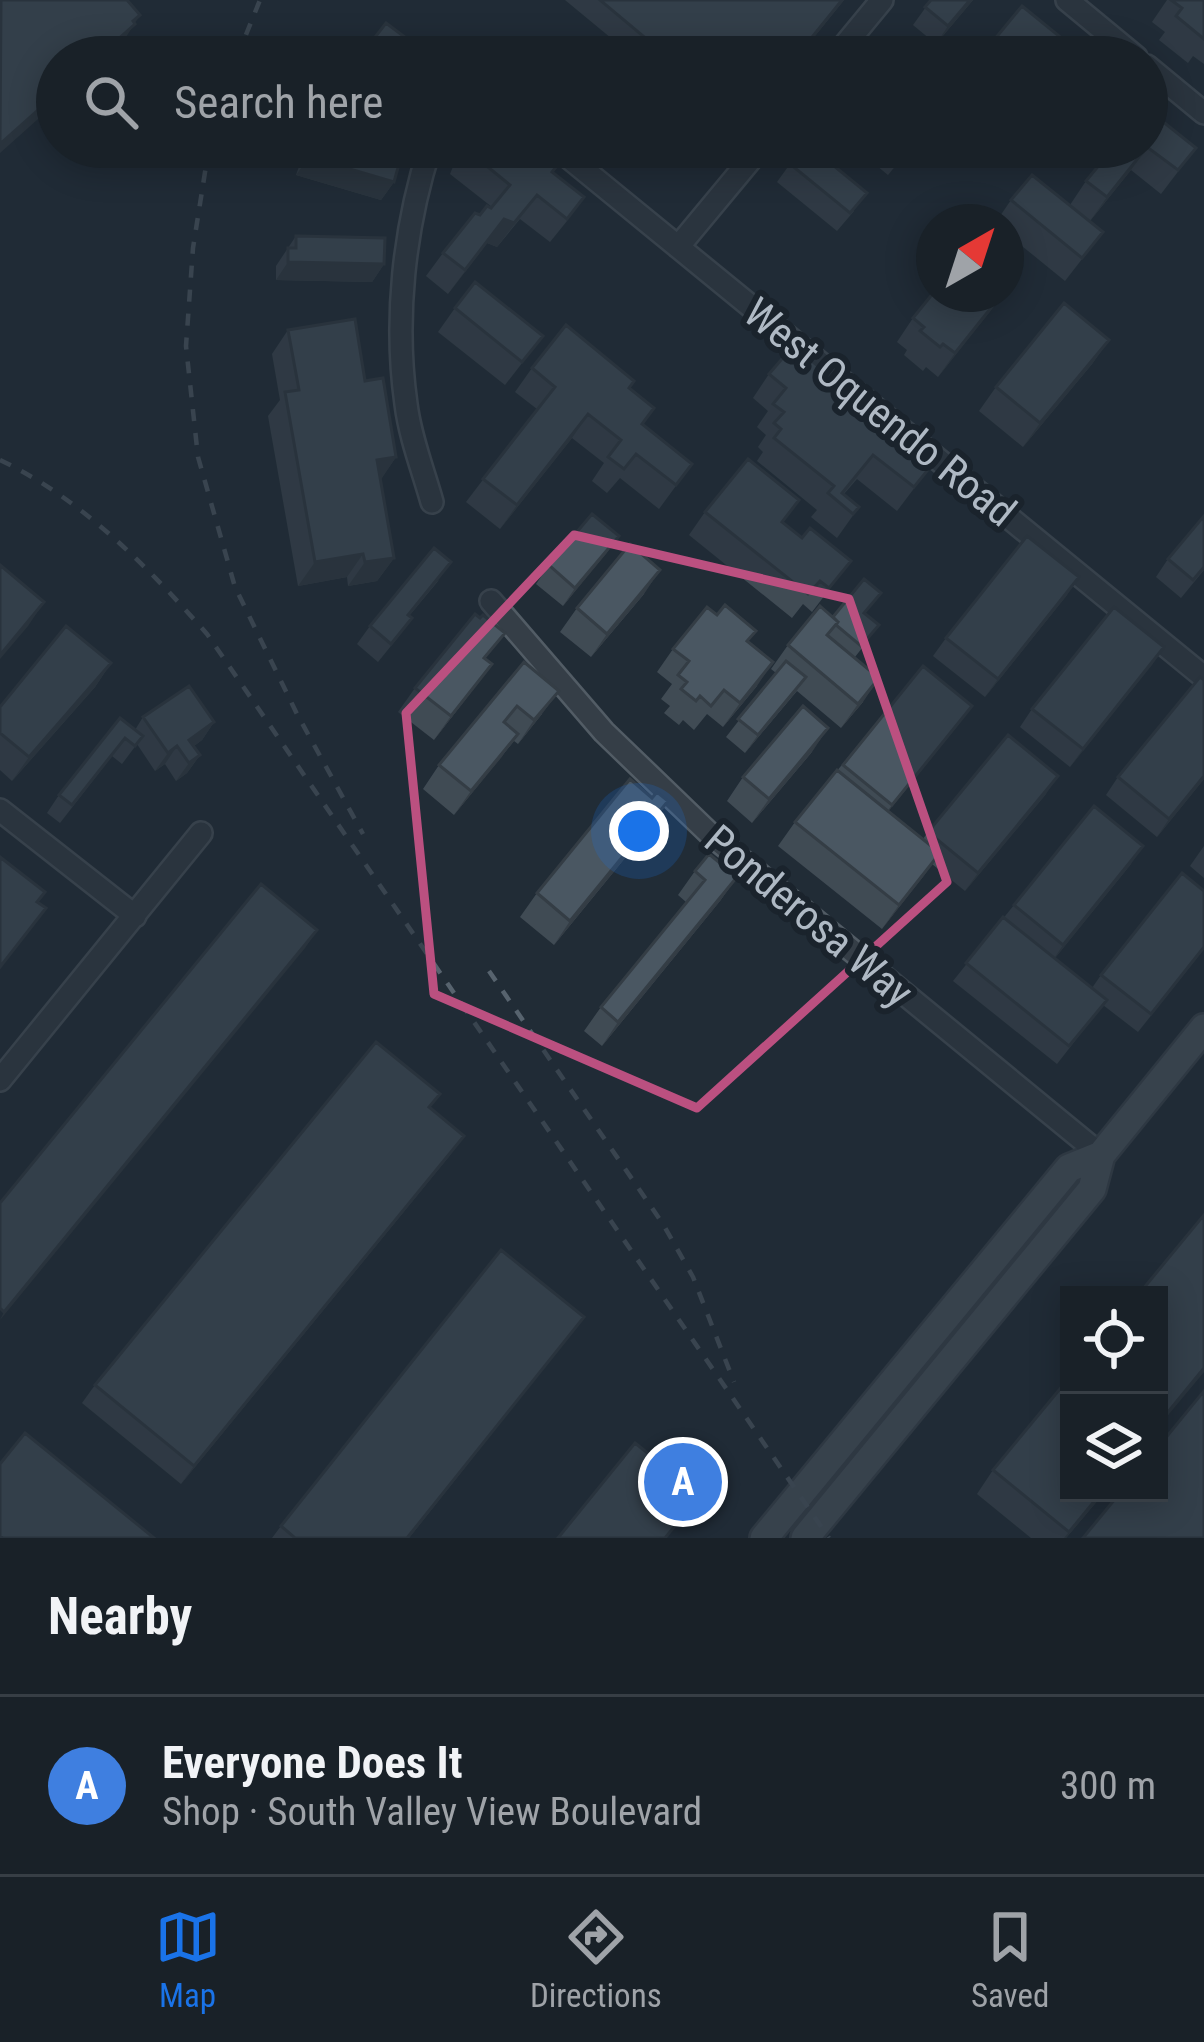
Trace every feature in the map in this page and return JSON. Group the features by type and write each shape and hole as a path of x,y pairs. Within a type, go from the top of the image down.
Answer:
{"main road":[{"path":"805,1538 1092,1189 1101,1155 1204,1028"},
{"path":"764,1538 1069,1168 1101,1155"}],"street":[{"path":"852,36 882,0"},
{"path":"1066,0 1110,36"},
{"path":"1168,83 1204,113"},
{"path":"424,168 411,216 401,345 406,407 432,502"},
{"name":"West Oquendo Road","path":"582,168 1204,677"},
{"path":"679,247 744,168"},
{"name":"Ponderosa Way","path":"491,601 604,732 711,835 1101,1155"},
{"path":"0,809 135,916"},
{"path":"0,1080 201,833"}],"highlighted area":[{"path":"574,535 849,599 947,882 697,1108 434,994 406,713"}],"building":[{"path":"1,0 127,0 140,15 122,36 36,36 36,112 0,144"},
{"path":"600,0 842,0 813,36 643,36"},
{"path":"931,0 970,0 948,26 925,7"},
{"path":"1171,0 1204,0 1204,39 1176,16 1182,8"},
{"path":"1022,6 1059,36 997,36"},
{"path":"386,23 403,36 376,36"},
{"path":"1168,126 1196,148 1178,170 1168,163"},
{"path":"346,168 398,168 394,182"},
{"path":"489,168 555,168 552,172 584,197 567,219 537,195 514,223 504,219 465,270 443,253 475,213 491,208 510,185"},
{"path":"795,168 837,168 867,193 850,213"},
{"path":"1097,168 1130,168 1107,197 1086,181"},
{"path":"1032,175 1103,232 1082,258 1024,211 1024,204 1011,200"},
{"path":"296,236 385,238 384,264 288,262 288,248 296,248"},
{"path":"475,282 543,336 522,362 455,308"},
{"path":"1064,303 1109,340 1040,423 996,387"},
{"path":"918,312 988,312 955,353 920,331 924,327 913,318"},
{"path":"355,319 365,381 383,378 396,457 377,460 394,558 365,562 363,554 315,562 285,392 299,390 288,330"},
{"path":"566,325 634,381 629,388 654,408 642,424 692,464 676,485 636,454 624,469 608,457 621,440 588,414 517,505 483,479 555,387 532,368"},
{"path":"793,346 893,426 888,432 931,466 914,487 873,455 842,493 859,507 853,514 828,493 834,486 774,438 781,429 774,423 784,412 773,404 786,388 769,374"},
{"path":"748,459 799,500 782,522 802,538 810,528 851,561 829,588 820,581 808,594 705,512"},
{"path":"592,514 619,536 575,588 549,565"},
{"path":"1204,516 1204,567 1193,580 1168,559"},
{"path":"1027,536 1079,577 998,679 946,638"},
{"path":"630,544 660,570 607,634 577,608"},
{"path":"434,548 451,562 391,644 370,626"},
{"path":"0,565 44,602 0,655"},
{"path":"864,579 881,593 864,613 879,625 861,646 833,617"},
{"path":"725,605 756,631 747,641 773,662 740,703 724,690 711,706 681,689 687,682 678,675 689,661 673,649 707,607 717,615"},
{"path":"820,606 838,622 827,635 879,678 858,704 788,645"},
{"path":"1114,607 1164,647 1083,749 1032,709"},
{"path":"475,614 505,633 484,658 492,664 451,716 415,688"},
{"path":"66,626 111,663 29,757 0,733 0,707"},
{"path":"786,661 806,677 758,735 738,719"},
{"path":"524,662 559,691 534,720 517,706 504,722 518,734 471,791 439,765"},
{"path":"923,666 972,706 892,805 843,765"},
{"path":"1200,677 1204,680 1204,776 1169,819 1118,777"},
{"path":"189,686 214,722 189,740 200,755 189,763 177,746 168,753 143,717"},
{"path":"803,706 828,728 769,799 743,777"},
{"path":"120,718 143,736 135,746 125,738 72,805 59,795"},
{"path":"1008,735 1058,776 978,873 928,832"},
{"path":"837,770 940,853 899,905 795,822"},
{"path":"630,779 652,798 657,792 668,801 570,921 537,893"},
{"path":"1094,806 1143,846 1063,945 1014,905"},
{"path":"709,854 737,877 618,1022 601,1007 705,880 695,871"},
{"path":"0,857 45,892 37,902 46,908 0,967"},
{"path":"1182,873 1204,891 1204,947 1151,1014 1101,975"},
{"path":"261,884 317,930 4,1312 0,1308 0,1203"},
{"path":"1003,917 1107,1000 1069,1046 966,963"},
{"path":"376,1042 440,1094 429,1107 464,1136 194,1466 95,1385"},
{"path":"1204,1215 1204,1368 1168,1412 1168,1286 1145,1286"},
{"path":"501,1250 584,1317 407,1538 295,1538 281,1526"},
{"path":"1060,1389 1060,1502 1094,1502 1069,1532 993,1470"},
{"path":"1204,1391 1204,1538 1083,1538 1113,1502 1168,1502 1168,1435"},
{"path":"25,1433 154,1538 0,1536 0,1464"},
{"path":"635,1443 700,1495 665,1538 558,1538"}],"railway":[{"path":"245,36 260,0"},
{"path":"206,168 193,248 186,346 198,457 235,587 363,834"},
{"path":"0,460 59,494 112,536 207,634 829,1538"},
{"path":"489,971 663,1224 693,1277 734,1382"}],"place":[{"name":"Everyone Does It","path":"683,1482"}]}
